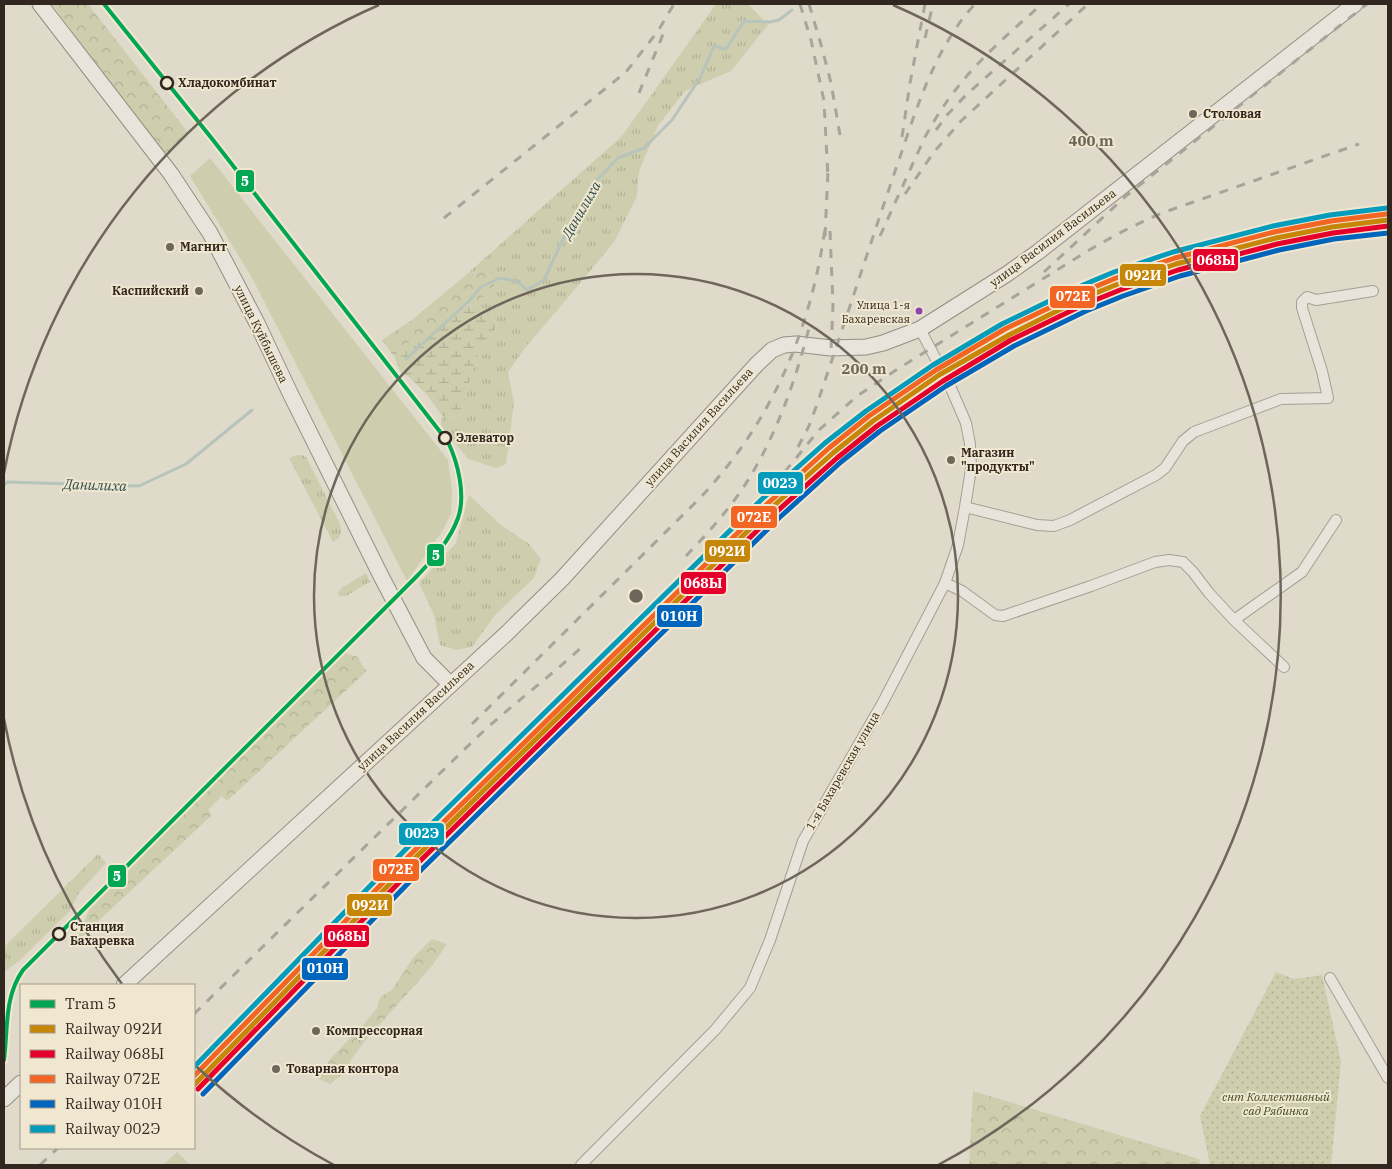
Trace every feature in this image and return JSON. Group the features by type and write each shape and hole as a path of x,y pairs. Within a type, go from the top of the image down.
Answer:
{"main road":[{"name":"улица Куйбышева","path":"40,4 171,174 210,233 257,323 381,576 424,658 450,684"},
{"name":"улица Василия Васильева","path":"125,984 506,634 562,579 757,364 772,350 784,345 796,344 831,348 866,347 883,343 920,329 1008,274 1045,247 1355,4"},
{"path":"4,1099 20,1084"}],"street":[{"path":"965,507 1037,525 1054,526 1070,520 1156,475 1165,468 1183,441 1194,432 1281,399 1328,398 1322,371 1302,308 1302,302 1307,297 1316,300 1373,291"},
{"name":"1-я Бахаревская улица","path":"581,1165 715,1030 750,988 770,940 803,841 882,704 945,583 958,545 965,507 971,469 970,444 966,423 947,380 920,329"},
{"path":"1234,620 1302,572 1336,520"},
{"path":"945,583 962,591 995,615 1003,616 1155,562 1169,560 1183,562 1234,620 1284,667"},
{"path":"1330,978 1388,1078"}],"green space":[{"path":"52,4 88,4 189,134 171,151 161,153"},
{"path":"716,4 748,4 768,25 731,71 685,91 658,126 639,171 637,196 614,242 525,348 508,372 514,403 506,464 496,468 468,459 441,425 442,416 460,417 475,361 498,324 489,312 476,304 495,285 485,270 467,274 622,136"},
{"path":"210,158 448,460 452,490 451,514 443,530 407,581 251,276 190,176"},
{"path":"485,270 495,285 476,304 457,306 427,331 402,347 395,358 382,340 413,319 467,274"},
{"path":"476,304 489,312 498,324 475,361 460,417 442,416 428,396 400,371 395,358 402,347 427,331 457,306"},
{"path":"296,455 306,457 340,524 341,534 333,542 289,458"},
{"path":"469,495 501,525 528,543 541,559 534,578 495,615 472,647 456,650 440,645 434,615 419,583 456,543"},
{"path":"366,573 370,582 346,596 338,595 338,592 343,587"},
{"path":"345,653 358,657 367,671 227,801 222,796 208,810 212,815 76,942 89,910"},
{"path":"98,854 106,863 79,893 70,911 19,961 4,972 4,947"},
{"path":"432,939 447,944 432,966 365,1041 350,1061 350,1069 330,1084 317,1078 333,1056 377,1008 380,997 392,990 413,958"},
{"name":"снт Коллективный сад Рябинка","path":"1276,972 1294,979 1322,975 1341,1061 1331,1165 1210,1165 1200,1116"},
{"path":"973,1091 1199,1159 1201,1165 969,1165"},
{"path":"177,1152 190,1165 163,1165"}],"waterway":[{"name":"Данилиха","path":"406,359 469,301 481,287 500,278 517,281 527,290 544,280 565,235 597,180 618,158 644,148 672,120 700,78 714,46 726,49 744,21 770,22 779,20 792,10"},
{"name":"Данилиха","path":"4,485 7,482 139,486 186,464 252,410"}],"railway":[{"path":"444,218 626,72 658,31 674,4"},
{"path":"800,4 811,40 824,101 828,178"},
{"path":"809,4 831,83 840,135"},
{"path":"902,137 925,4"},
{"path":"925,38 933,4"},
{"path":"798,447 816,407 925,86 947,43 975,4"},
{"path":"880,236 924,139 949,99 991,50 1042,4"},
{"path":"936,130 967,94 1069,4"},
{"path":"905,194 934,152 961,121 1088,4"},
{"path":"1044,272 1126,196 1367,4"},
{"path":"639,93 666,27"},
{"path":"726,540 756,507 819,430 857,396 896,370 1086,252 1133,226 1162,213 1359,144"},
{"path":"825,236 828,171"},
{"path":"472,724 699,499 747,439 767,408 798,340 809,304 825,229"},
{"path":"830,231 833,305 831,350"},
{"path":"686,556 735,500 764,452 791,389 810,324"},
{"path":"195,1013 474,740 582,647"},
{"path":"40,1165 57,1149"}],"tram line":[{"name":"5","path":"4,1060 10,1002 17,980 23,970 418,575 451,534 458,518 461,499 458,469 448,442 213,140 104,4"}],"rail line":[{"name":"002Э","path":"195,1066 405,850 761,500 825,443 866,411 933,365 1002,324 1114,272 1173,252 1273,226 1330,215 1387,208"},
{"name":"072Е","path":"195,1075 410,855 766,505 829,448 869,416 936,370 1005,329 1116,278 1175,258 1274,232 1331,221 1387,214"},
{"name":"092И","path":"195,1084 414,859 770,509 833,453 873,421 939,375 1009,335 1081,299 1118,284 1176,264 1276,238 1332,227 1388,220"},
{"name":"068Ы","path":"198,1089 418,863 774,514 837,458 877,426 943,381 1011,340 1083,305 1120,290 1178,270 1277,244 1333,233 1388,226"},
{"name":"010Н","path":"203,1094 423,868 779,518 841,462 880,431 946,386 1014,346 1086,311 1123,296 1180,276 1279,250 1334,239 1388,233"}],"place":[{"name":"Хладокомбинат","path":"167,83"},
{"name":"Столовая","path":"1193,114"},
{"name":"Магнит","path":"170,247"},
{"name":"Каспийский","path":"199,291"},
{"name":"Улица 1-я Бахаревская","path":"919,311"},
{"name":"Элеватор","path":"445,438"},
{"name":"Магазин \"продукты\"","path":"951,460"},
{"name":"Станция Бахаревка","path":"59,934"},
{"name":"Компрессорная","path":"316,1031"},
{"name":"Товарная контора","path":"276,1069"}]}
